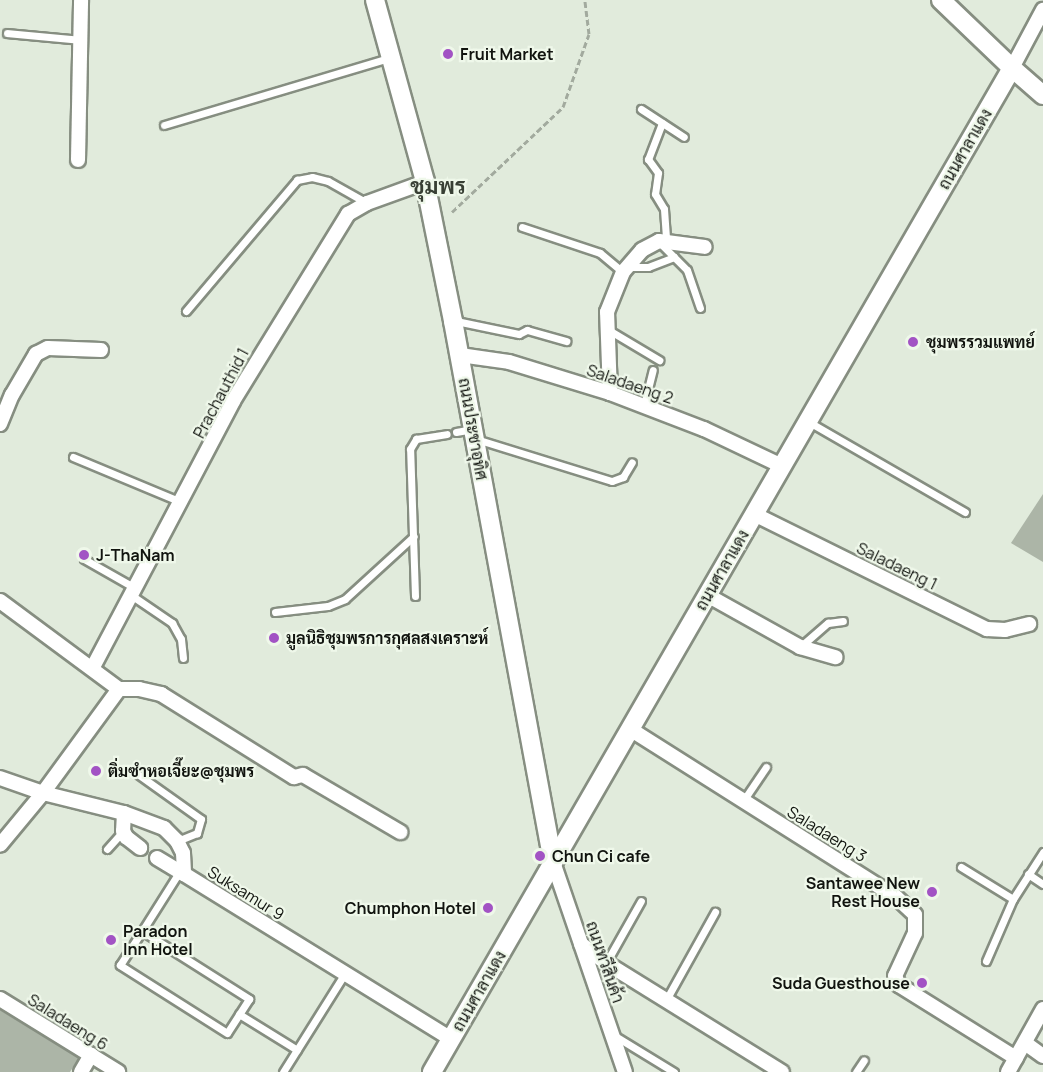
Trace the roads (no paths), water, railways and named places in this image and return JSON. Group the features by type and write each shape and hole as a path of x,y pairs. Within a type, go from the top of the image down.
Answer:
{"main road":[{"name":"ถนนประชาอุทิศ","path":"375,0 425,182 460,355 468,433 553,862"},
{"path":"941,0 1043,95"},
{"name":"ถนนศาลาแดง","path":"432,1072 1012,68"}],"street":[{"path":"78,160 81,0"},
{"path":"1012,68 1043,10"},
{"name":"Prachauthid 1","path":"93,667 257,359 348,214 367,202 425,182"},
{"path":"610,393 607,312 625,270 642,250 663,241 705,247"},
{"path":"0,424 6,395 36,354 48,348 102,350"},
{"name":"Saladaeng 2","path":"460,355 509,362 610,393 704,429 782,466"},
{"name":"Saladaeng 1","path":"754,514 987,629 1005,630 1029,624"},
{"path":"707,595 800,647 836,657"},
{"path":"0,601 120,689 140,688 160,694 294,777 303,775 400,832"},
{"path":"0,845 43,793 120,689"},
{"name":"Saladaeng 3","path":"630,729 896,897 915,915 915,933 895,976 899,985 1016,1058"},
{"path":"0,778 43,793 124,813 164,828 177,841"},
{"path":"124,813 123,831 126,837 140,848"},
{"name":"Suksamur 9","path":"177,841 183,853 182,873 451,1040"},
{"path":"157,858 182,873"},
{"name":"ถนนทวีสินค้า","path":"553,862 626,1072"},
{"path":"581,944 606,963 782,1072"},
{"name":"Saladaeng 6","path":"0,999 118,1072"},
{"path":"1008,1072 1043,1009"},
{"path":"1024,1043 1043,1056"},
{"path":"81,1072 92,1055"}],"lane":[{"path":"7,33 81,40"},
{"path":"164,125 391,58"},
{"path":"641,109 684,137"},
{"path":"662,123 648,159 658,173 655,194 664,209 663,241 687,270 700,308"},
{"path":"186,311 297,180 312,177 328,181 367,202"},
{"path":"522,227 600,253 625,270 648,267 674,257"},
{"path":"453,321 519,334 527,330 566,341"},
{"path":"606,329 659,360"},
{"path":"644,405 653,370"},
{"path":"808,421 965,512"},
{"path":"468,433 612,481 622,477 632,462"},
{"path":"415,596 410,449 416,439 447,434"},
{"path":"73,457 181,502"},
{"path":"275,612 328,606 345,599 414,536"},
{"path":"84,559 133,591 172,623 181,639 183,658"},
{"path":"800,647 828,623 843,621"},
{"path":"743,801 766,767"},
{"path":"139,775 201,819 197,834 177,841"},
{"path":"106,849 123,831"},
{"path":"986,961 1013,899 1043,852"},
{"path":"961,867 1013,899"},
{"path":"141,931 249,999 228,1033 120,965 141,931 182,873"},
{"path":"1028,874 1043,884"},
{"path":"606,963 641,901"},
{"path":"666,1000 715,912"},
{"path":"283,1072 345,973"},
{"path":"239,1014 297,1050"},
{"path":"613,1035 674,1072"},
{"path":"856,1072 864,1060"}],"place":[{"name":"Fruit Market","path":"448,54"},
{"name":"ชุมพรรวมแพทย์","path":"913,342"},
{"name":"J-ThaNam","path":"84,555"},
{"name":"มูลนิธิชุมพรการกุศลสงเคราะห์","path":"274,638"},
{"name":"ติ่มซำหอเจี๊ยะ@ชุมพร","path":"96,771"},
{"name":"Chun Ci cafe","path":"540,856"},
{"name":"Santawee New Rest House","path":"932,892"},
{"name":"Chumphon Hotel","path":"488,908"},
{"name":"Paradon Inn Hotel","path":"111,940"},
{"name":"Suda Guesthouse","path":"922,983"}],"district":[{"name":"ชุมพร","path":"438,187"}]}
